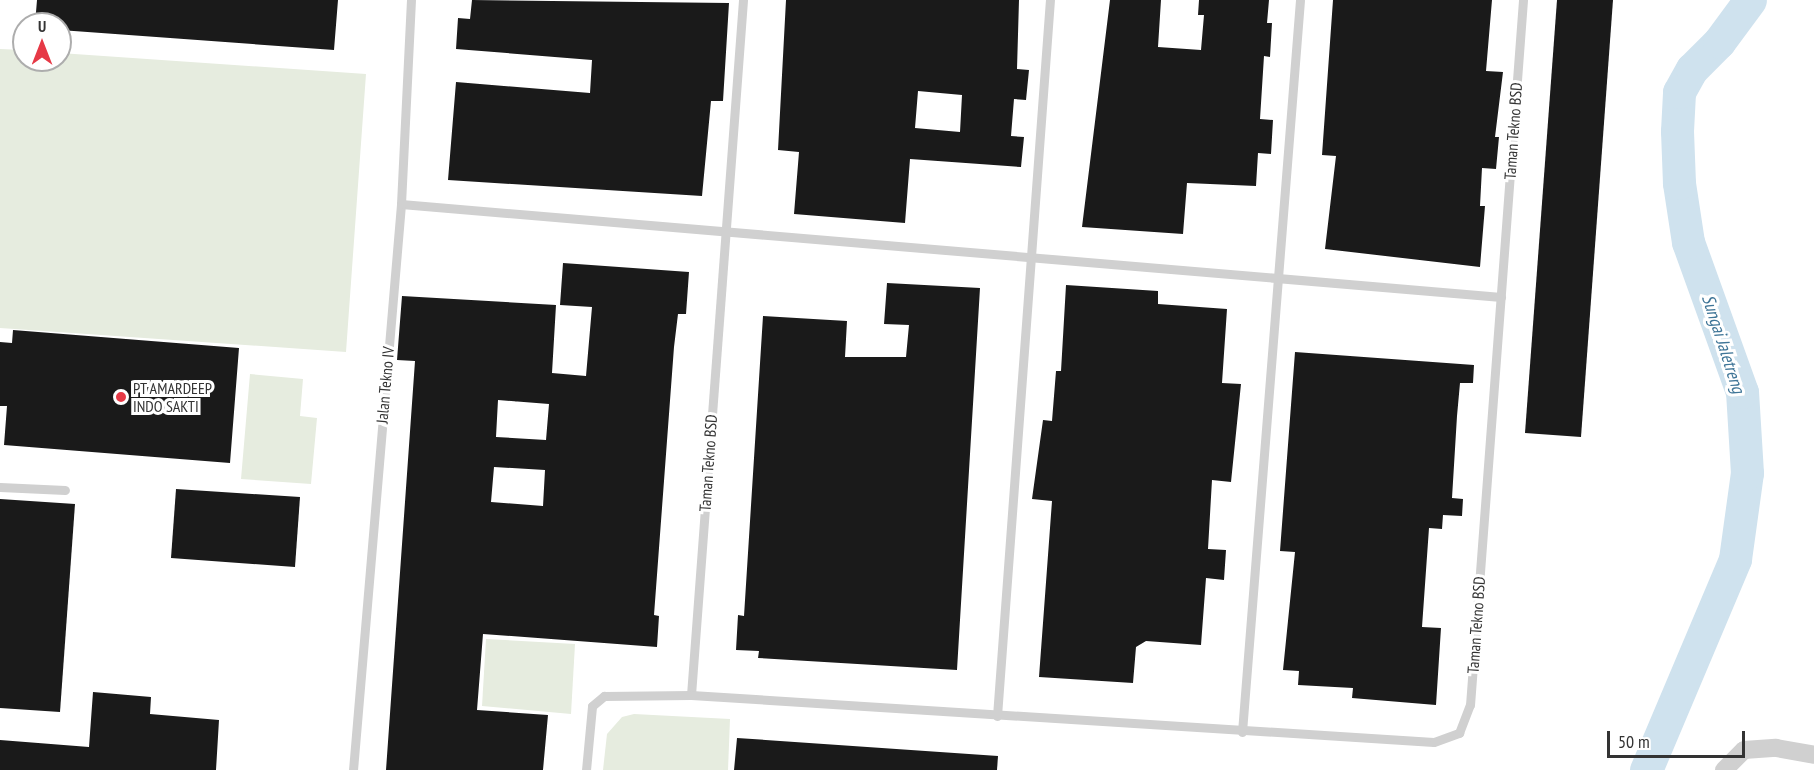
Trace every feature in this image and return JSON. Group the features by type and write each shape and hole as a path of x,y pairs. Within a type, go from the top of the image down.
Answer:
{"street":[{"path":"1724,770 1744,750 1776,748 1814,755"}],"lane":[{"name":"Jalan Tekno IV","path":"353,770 400,204 411,0"},
{"name":"Taman Tekno BSD","path":"691,695 743,0"},
{"path":"997,716 1050,0"},
{"path":"1242,732 1300,0"},
{"name":"Taman Tekno BSD","path":"586,770 592,706 598,699 691,695 1242,732 1434,742 1459,733 1470,705 1523,0"},
{"path":"400,204 1278,280 1501,297"},
{"path":"0,487 65,490"}],"shaded area":[{"path":"0,49 12,50 12,72 72,72 72,54 366,74 346,352 0,328"},
{"path":"250,374 303,379 300,416 317,418 311,484 241,479"},
{"path":"486,639 575,644 571,714 482,706"},
{"path":"634,714 730,719 728,770 603,770 607,734 622,717"}],"building":[{"path":"37,0 338,0 334,50 72,31 72,12 36,12"},
{"path":"472,0 729,3 723,101 711,101 702,196 448,180 456,82 590,93 592,60 456,49 458,18 470,19"},
{"path":"786,0 1019,0 1017,69 1029,70 1026,100 1014,99 1011,136 1024,137 1021,167 910,159 905,223 794,214 799,152 778,150","holes":["918,91 962,95 960,132 915,128"]},
{"path":"1110,0 1161,0 1158,47 1201,50 1204,15 1198,15 1199,0 1269,0 1267,23 1272,23 1270,57 1264,56 1260,119 1273,120 1271,154 1258,153 1256,186 1187,183 1183,234 1082,227"},
{"path":"1333,0 1492,0 1486,71 1503,72 1495,137 1499,137 1496,169 1482,168 1480,206 1485,206 1480,267 1325,249 1336,156 1322,155"},
{"path":"1557,0 1613,0 1581,437 1525,433"},
{"path":"563,263 689,272 686,314 678,314 674,347 654,615 659,616 657,647 483,634 477,710 548,715 543,770 386,770 415,361 397,360 402,296 556,305 552,373 586,376 592,307 560,305","holes":["498,400 549,404 546,440 496,437","494,467 545,470 543,506 491,502"]},
{"path":"887,283 980,288 957,670 758,658 759,651 736,650 738,615 744,616 763,316 847,321 845,357 906,357 909,325 884,324"},
{"path":"1066,285 1158,291 1158,304 1227,309 1222,383 1241,384 1231,482 1212,480 1208,549 1226,550 1224,580 1206,578 1201,645 1146,641 1136,647 1133,683 1039,677 1052,501 1032,499 1043,420 1052,421 1056,371 1061,371"},
{"name":"PT AMARDEEP INDO SAKTI","path":"13,330 239,348 230,463 4,445 7,406 0,406 0,342 12,343"},
{"path":"1295,352 1474,365 1473,383 1460,383 1457,416 1452,498 1463,499 1462,516 1443,515 1442,529 1429,528 1422,627 1441,628 1436,705 1352,698 1353,688 1298,685 1299,671 1283,670 1295,552 1280,551"},
{"path":"176,489 300,497 295,567 171,558"},
{"path":"0,499 75,504 60,712 0,708"},
{"path":"93,692 151,697 150,714 219,720 216,770 0,770 0,740 89,747"},
{"path":"737,738 998,756 997,770 734,770"}],"waterway":[{"name":"Sungai Jaletreng","path":"1646,770 1735,559 1747,473 1742,392 1688,242 1679,183 1677,131 1679,92 1692,69 1719,42 1750,0"}],"place":[{"name":"PT AMARDEEP INDO SAKTI","path":"121,397"}]}
